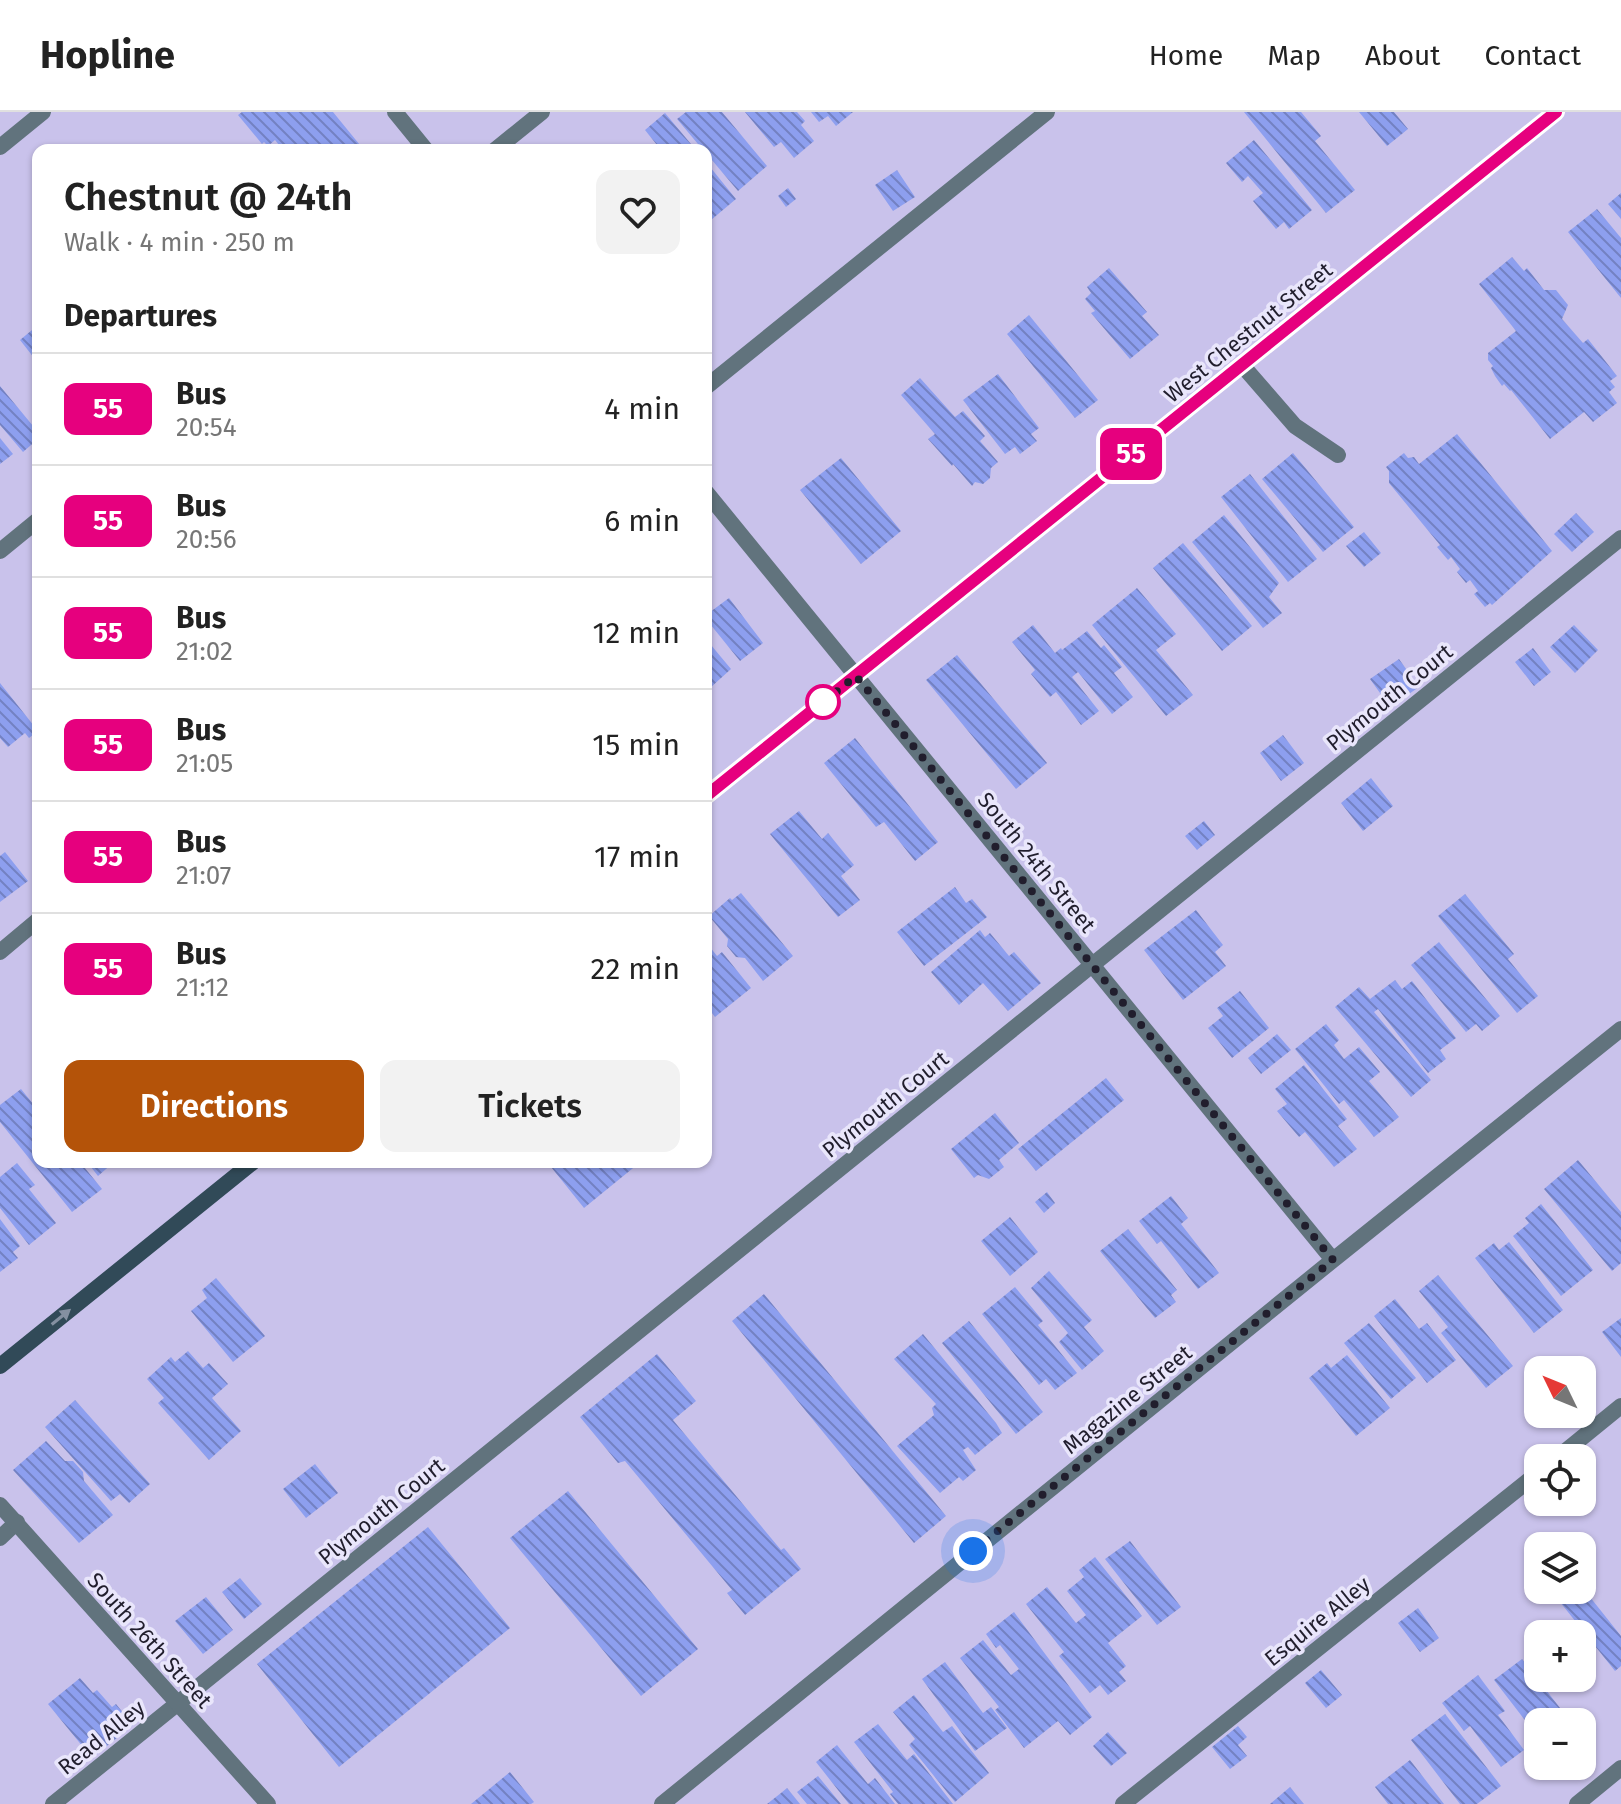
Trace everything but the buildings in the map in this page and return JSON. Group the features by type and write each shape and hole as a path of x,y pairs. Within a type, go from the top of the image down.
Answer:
{"main road":[{"name":"West Chestnut Street","path":"712,791 1556,112"},
{"path":"0,1366 246,1168"}],"street":[{"path":"0,147 43,112"},
{"path":"395,112 421,144"},
{"path":"502,144 542,112"},
{"path":"712,382 1047,112"},
{"path":"1242,365 1295,426 1338,455"},
{"name":"South 24th Street","path":"712,499 1333,1260"},
{"path":"0,551 32,525"},
{"name":"Plymouth Court","path":"177,1703 1621,538"},
{"path":"0,952 32,925"},
{"name":"Magazine Street","path":"662,1804 1621,1029"},
{"path":"1574,1444 1621,1406"},
{"name":"Esquire Alley","path":"1123,1804 1524,1484"},
{"name":"South 26th Street","path":"0,1505 268,1804"},
{"path":"0,1538 17,1522"},
{"name":"Read Alley","path":"53,1804 177,1703"},
{"path":"1577,1804 1621,1768"}],"bus line":[{"name":"55","path":"712,791 1556,112"}],"route":[{"path":"823,702 813,710 856,676 1333,1260 973,1551"}]}
